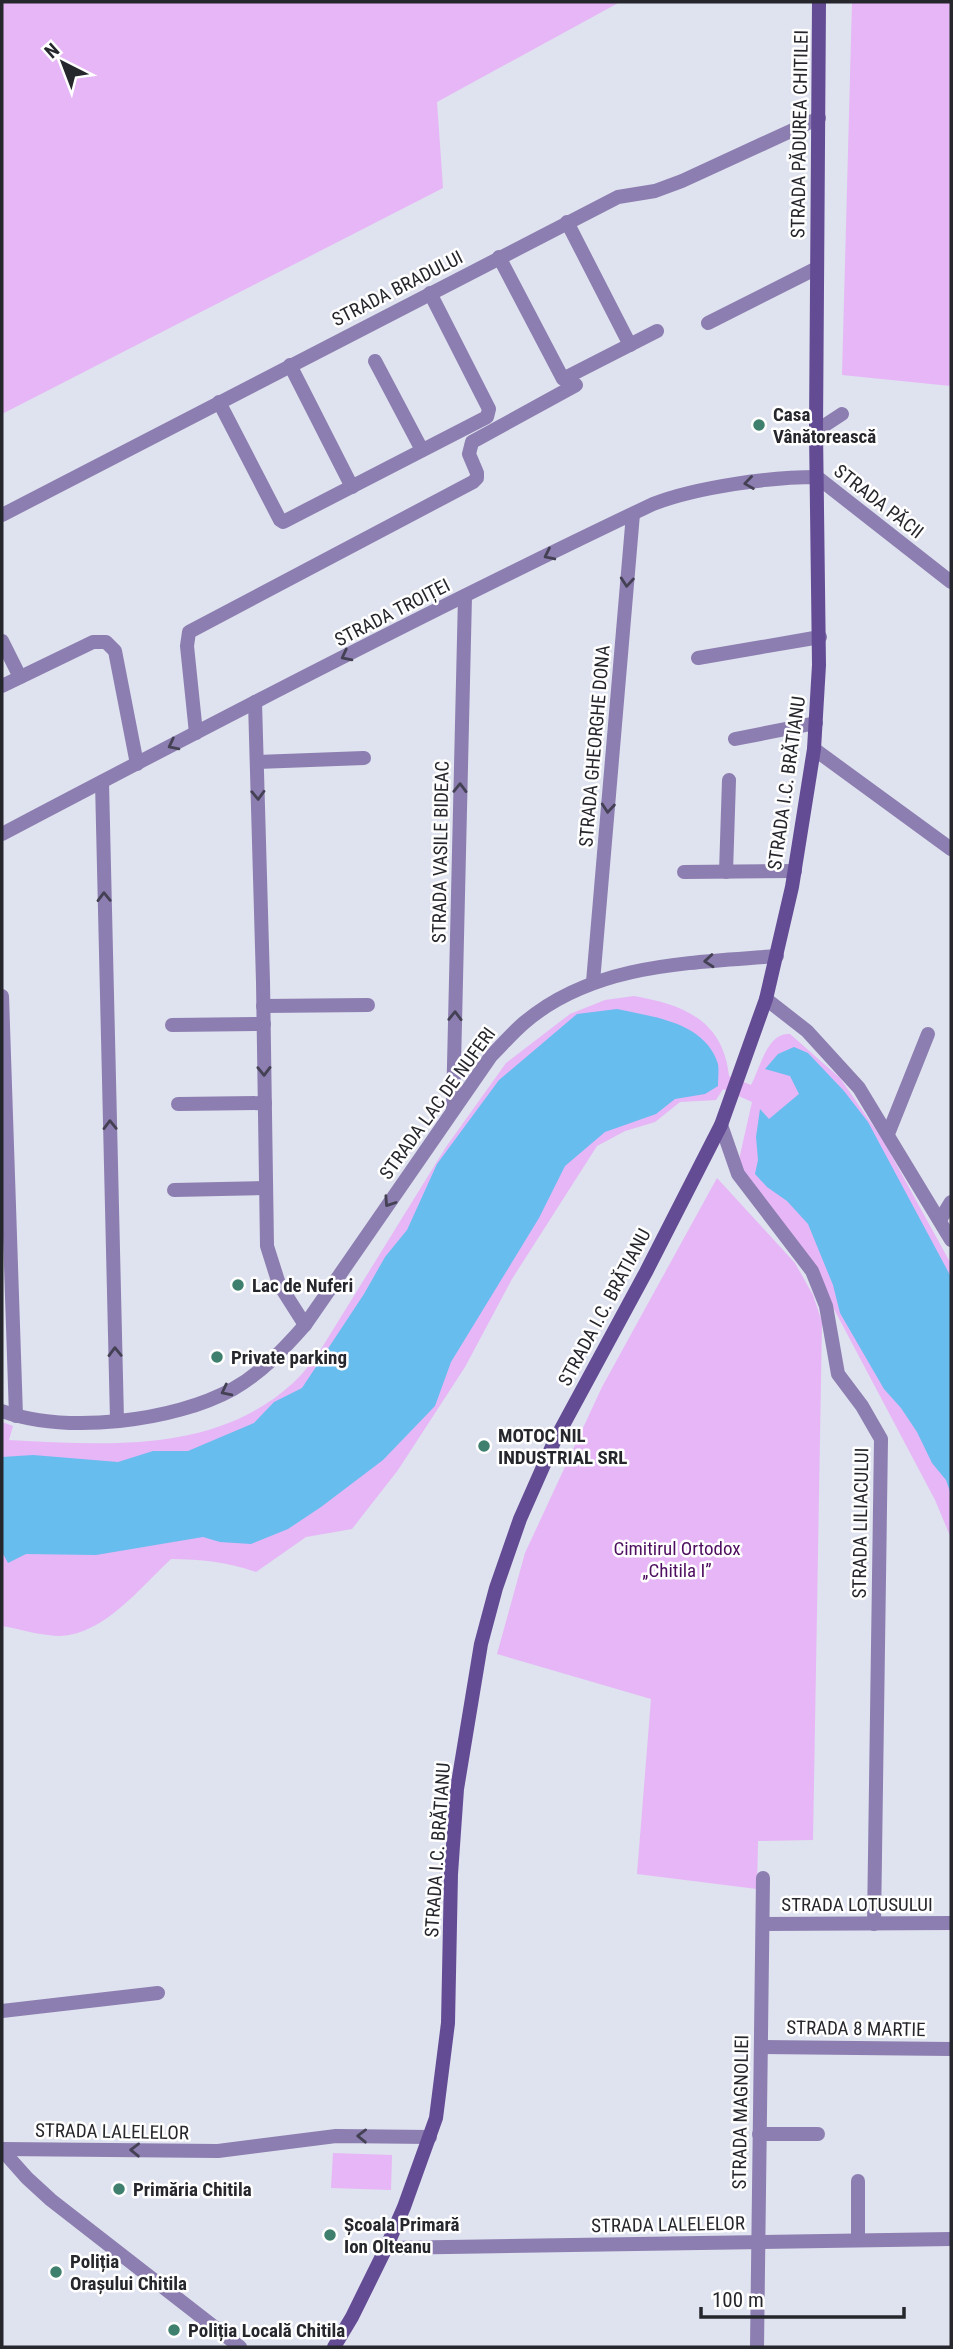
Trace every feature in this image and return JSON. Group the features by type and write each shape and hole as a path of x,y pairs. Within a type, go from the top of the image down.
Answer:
{"main road":[{"name":"STRADA PĂDUREA CHITILEI","path":"817,268 820,2"},
{"name":"STRADA I.C. BRĂTIANU","path":"334,2347 386,2248 436,2118 448,2023 451,1874 457,1789 481,1644 496,1587 520,1519 554,1442 653,1260 721,1125 766,999 776,956 795,871 817,723 820,637 816,431 817,268"}],"street":[{"name":"STRADA BRADULUI","path":"2,515 618,197 655,191 682,181 819,118"},
{"path":"567,222 630,345"},
{"path":"499,257 563,379 657,331"},
{"path":"708,323 817,268"},
{"path":"219,402 283,522 352,487 487,417 489,413 430,293"},
{"path":"375,361 422,450"},
{"path":"290,365 352,487"},
{"path":"197,733 187,646 189,632 473,482 477,473 468,454 472,442 576,385"},
{"path":"816,431 842,414"},
{"name":"STRADA TROIȚEI","path":"2,834 255,702 667,498 793,477 817,477"},
{"name":"STRADA PĂCII","path":"817,477 951,582"},
{"name":"STRADA GHEORGHE DONA","path":"593,982 633,513"},
{"name":"STRADA VASILE BIDEAC","path":"453,1108 465,596"},
{"path":"698,657 820,637"},
{"path":"2,641 20,677"},
{"path":"2,686 93,642 106,642 115,651 137,764"},
{"path":"255,702 269,1258 288,1301 305,1325"},
{"path":"735,739 817,723"},
{"path":"814,749 951,849"},
{"path":"257,762 364,758"},
{"path":"726,872 729,780"},
{"path":"102,782 117,1420"},
{"path":"684,872 795,871"},
{"name":"STRADA LAC DE NUFERI","path":"9,1414 60,1422 117,1420 178,1410 232,1389 282,1351 305,1325 453,1108 491,1056 526,1021 556,1000 593,982 674,964 776,956"},
{"path":"2,996 9,1414"},
{"path":"766,999 807,1031 844,1070 873,1108 951,1240"},
{"path":"263,1006 368,1005"},
{"path":"172,1025 264,1024"},
{"path":"888,1134 928,1034"},
{"path":"178,1104 265,1103"},
{"name":"STRADA LILIACULUI","path":"721,1125 737,1174 812,1271 826,1306 838,1374 862,1406 881,1439 874,1924"},
{"path":"174,1190 266,1188"},
{"path":"940,1220 951,1202"},
{"name":"STRADA MAGNOLIEI","path":"757,2347 763,1878"},
{"name":"STRADA LOTUSULUI","path":"763,1924 951,1923"},
{"path":"2,2011 158,1993"},
{"name":"STRADA 8 MARTIE","path":"761,2047 951,2049"},
{"path":"759,2134 818,2134"},
{"name":"STRADA LALELELOR","path":"2,2149 218,2151 336,2136 430,2137"},
{"path":"2,2149 27,2178 62,2208 240,2347"},
{"path":"858,2181 858,2240"},
{"name":"STRADA LALELELOR","path":"386,2248 951,2238"}],"green space":[{"path":"2,2 620,2 437,102 443,188 2,414"},
{"path":"852,2 951,2 951,386 842,375"},
{"path":"634,996 669,1004 698,1018 719,1041 729,1076 751,1085 770,1045 782,1035 790,1034 840,1078 883,1140 951,1264 951,1538 935,1500 835,1311 738,1164 752,1102 723,1089 716,1100 680,1102 655,1122 625,1131 597,1146 512,1279 465,1367 398,1470 352,1529 306,1537 256,1572 214,1562 171,1559 121,1607 92,1627 77,1633 54,1636 2,1626 2,1422 13,1426 9,1440 121,1443 195,1434 230,1423 263,1406 293,1383 318,1354 446,1147 506,1063 570,1014 605,1000"},
{"name":"Cimitirul Ortodox „Chitila I”","path":"717,1178 795,1263 813,1295 822,1322 813,1840 758,1841 757,1889 637,1874 651,1699 497,1654 525,1553 602,1387"},
{"path":"333,2153 392,2155 391,2190 331,2188"}],"water":[{"path":"617,1009 662,1019 690,1030 702,1039 718,1064 718,1086 705,1094 675,1099 656,1114 605,1132 565,1166 539,1218 451,1362 435,1406 383,1460 288,1529 251,1544 220,1542 203,1537 96,1555 26,1554 8,1563 2,1552 2,1457 33,1455 118,1462 153,1451 188,1451 254,1423 274,1402 302,1388 385,1257 407,1230 437,1164 499,1080 577,1014"},
{"path":"794,1047 808,1053 844,1091 868,1122 951,1277 951,1494 946,1480 932,1463 917,1432 884,1389 840,1313 833,1285 808,1224 787,1201 767,1187 755,1174 760,1109 769,1119 799,1094 790,1076 765,1069 778,1054"}],"place":[{"name":"Casa Vânătorească","path":"759,425"},
{"name":"Lac de Nuferi","path":"238,1285"},
{"name":"Private parking","path":"217,1357"},
{"name":"MOTOC NIL INDUSTRIAL SRL","path":"484,1446"},
{"name":"Primăria Chitila","path":"119,2189"},
{"name":"Școala Primară Ion Olteanu","path":"330,2235"},
{"name":"Poliția Orașului Chitila","path":"56,2272"},
{"name":"Poliția Locală Chitila","path":"174,2330"}]}
